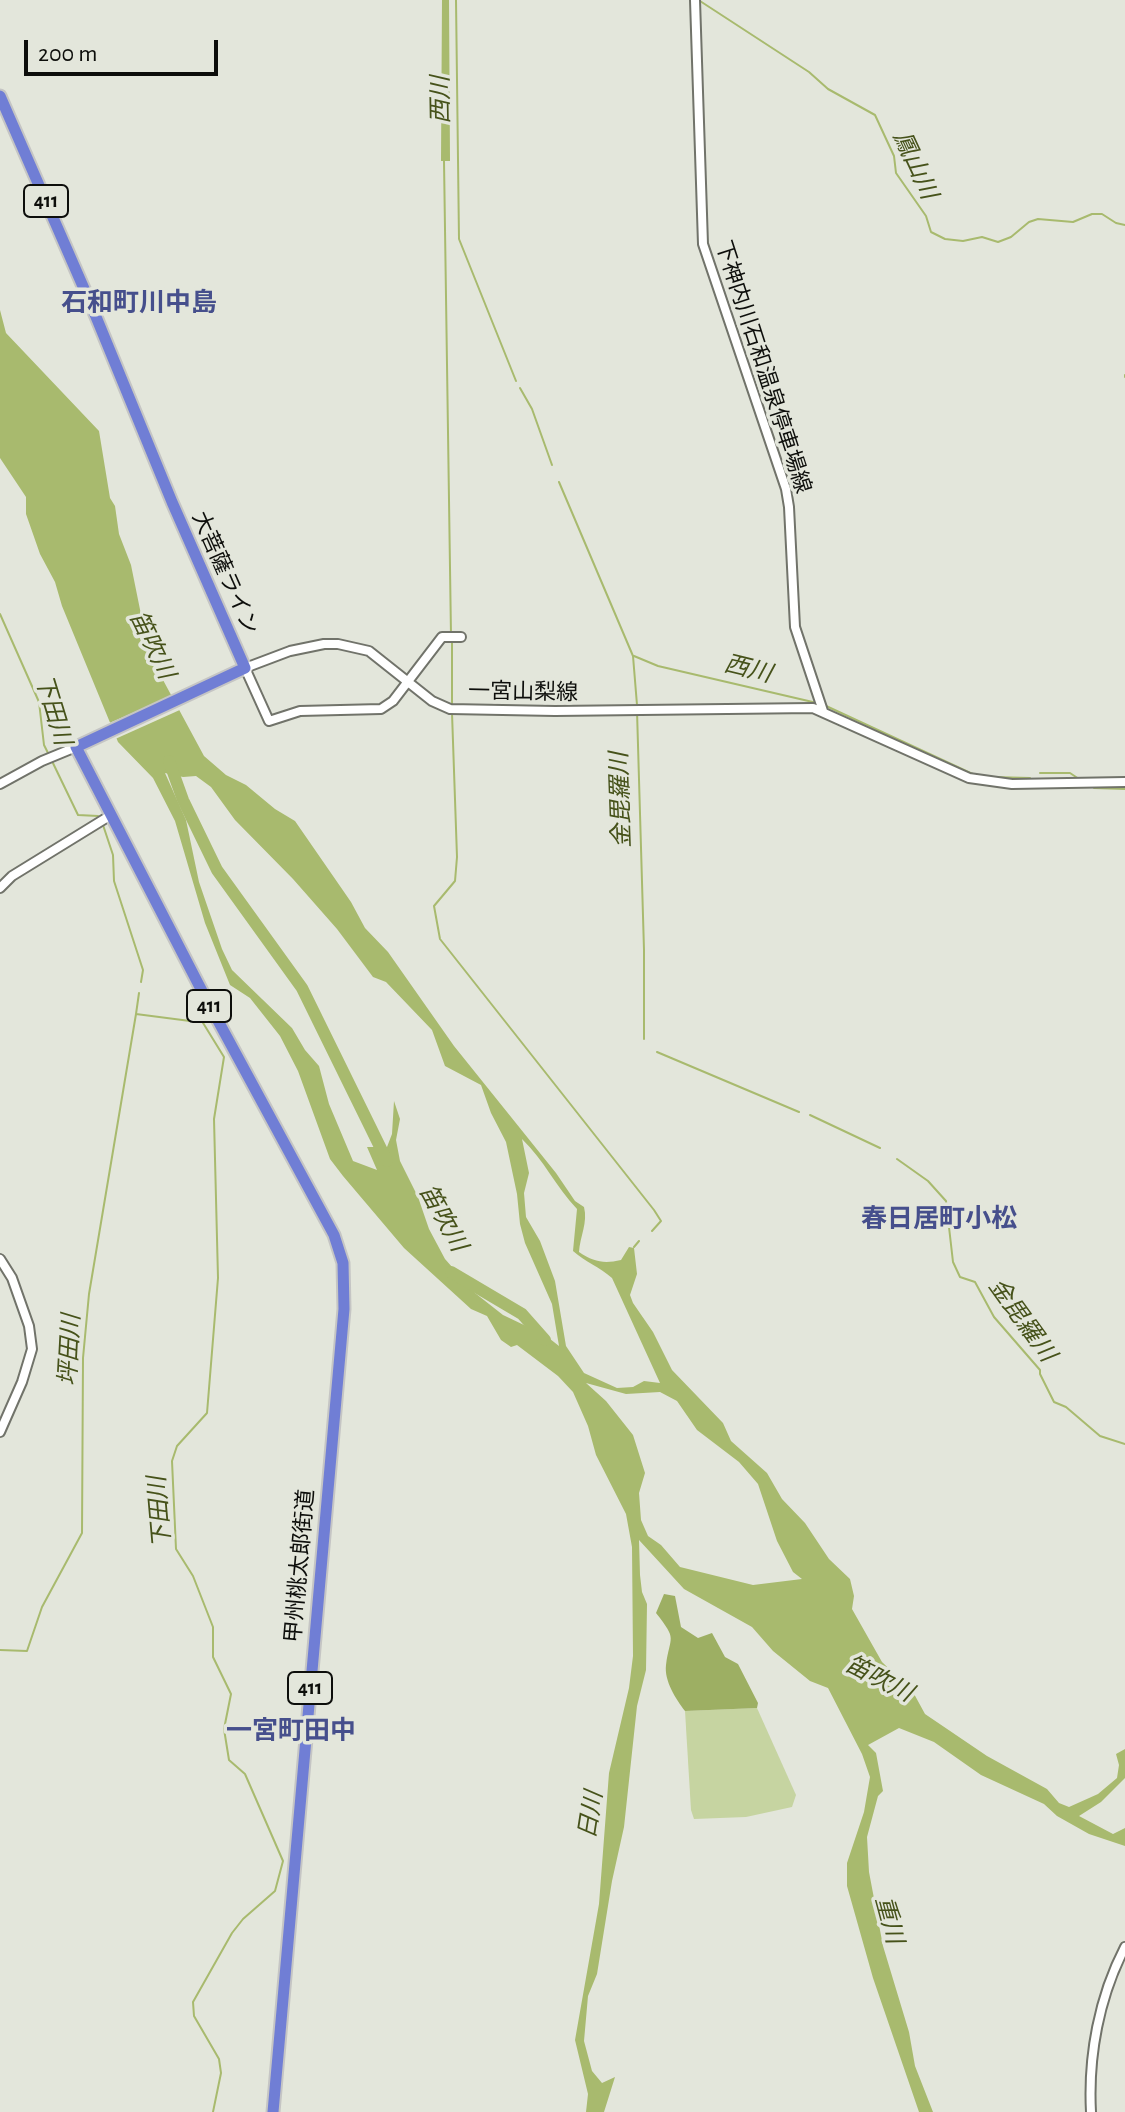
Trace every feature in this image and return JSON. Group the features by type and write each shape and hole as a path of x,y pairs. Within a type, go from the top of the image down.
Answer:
{"highway":[{"name":"大菩薩ライン","path":"0,96 92,307 240,670"},
{"path":"80,746 240,670"},
{"name":"411","path":"80,746 104,819"},
{"name":"甲州桃太郎街道","path":"104,819 334,1235 343,1263 344,1309 273,2112"}],"main road":[{"name":"下神内川石和温泉停車場線","path":"695,1 703,244 786,489 795,627 822,706"},
{"path":"240,670 269,721 300,711 381,709 393,701 442,637 455,637"},
{"name":"一宮山梨線","path":"240,670 302,648 338,644 369,651 432,701 454,709 637,710 822,706"},
{"path":"822,706 945,769 983,781 1035,785 1125,782"},
{"path":"0,784 42,761 80,746"},
{"path":"0,888 12,876 104,819"},
{"path":"0,1259 12,1278 29,1326 32,1349 22,1382 0,1432"},
{"path":"1091,2112 1091,2081 1102,2002 1125,1947"}],"shaded area":[{"path":"664,1594 675,1596 681,1627 698,1638 712,1633 725,1657 738,1664 758,1703 757,1708 685,1711 667,1677 671,1638 656,1613"},
{"path":"757,1708 796,1795 792,1807 746,1817 694,1819 685,1711"}],"water":[{"path":"442,0 449,0 450,161 441,161"},
{"path":"0,310 6,333 99,431 110,498 131,565 149,654 204,756 226,775 246,785 295,821 351,902 365,928 388,952 454,1046 575,1201 584,1207 579,1252 594,1260 609,1262 621,1260 629,1247 634,1248 637,1274 630,1295 672,1370 723,1423 731,1441 767,1473 782,1499 805,1523 829,1559 850,1579 854,1596 852,1609 882,1662 913,1692 925,1714 987,1756 1047,1789 1059,1803 1069,1807 1098,1794 1117,1778 1119,1765 1116,1754 1125,1749 1125,1778 1101,1802 1079,1816 1113,1834 1125,1828 1125,1846 1089,1834 1057,1816 1044,1804 981,1775 934,1742 899,1728 868,1745 876,1753 883,1791 878,1796 867,1837 869,1872 883,1946 909,2032 915,2066 933,2112 919,2112 873,1978 847,1886 847,1863 864,1812 870,1777 862,1754 828,1688 810,1681 773,1651 752,1627 684,1589 639,1540 642,1592 647,1604 646,1670 637,1706 624,1827 597,1974 588,1996 584,2041 592,2071 602,2083 615,2077 604,2112 586,2112 588,2094 575,2040 599,1904 609,1773 629,1688 633,1656 632,1547 626,1514 596,1455 588,1426 573,1392 558,1376 517,1345 511,1347 501,1340 487,1316 471,1309 404,1248 330,1159 298,1071 280,1036 250,998 230,985 205,923 175,821 153,778 118,742 55,582 40,554 26,514 26,497 0,458","holes":["165,773 196,776 211,787 235,820 337,929 373,977 386,982 432,1030 445,1066 481,1085 506,1142 520,1224 525,1243 552,1304 559,1346 545,1335 503,1315 475,1293 445,1259 400,1161 396,1140 400,1119 394,1101 392,1134 387,1147 367,1147 377,1170 353,1161 329,1104 319,1066 292,1028 232,970 199,882 186,820","522,1139 577,1209 573,1251 612,1278 660,1383 644,1381 633,1387 617,1388 584,1373 566,1346 555,1281 540,1241 526,1217 524,1193 529,1173","586,1383 626,1394 660,1392 677,1401 697,1430 739,1462 758,1484 777,1541 793,1572 802,1579 753,1585 680,1567 661,1545 648,1536 641,1520 639,1493 645,1473 633,1435 606,1401"]}],"pier":[{"path":"176,694 182,709 113,740 107,724"}],"waterway":[{"name":"西川","path":"456,0 459,239 516,381"},
{"name":"鳳山川","path":"700,1 809,72 828,89 875,115 894,156 896,173 926,216 931,232 945,239 963,241 982,237 998,242 1038,219 1073,222 1092,214 1102,214 1125,225"},
{"path":"444,161 451,635"},
{"name":"西川","path":"520,388 532,409 552,465"},
{"name":"西川","path":"559,482 633,656 637,705"},
{"name":"下田川","path":"0,614 39,702 44,745 48,753"},
{"path":"452,641 452,707"},
{"name":"西川","path":"634,656 658,666 817,703"},
{"name":"西川","path":"824,705 977,776"},
{"name":"金毘羅川","path":"637,711 644,1039"},
{"path":"452,713 457,857 455,881 434,906 440,939 654,1210 661,1221 652,1231"},
{"name":"下田川","path":"51,759 78,815 98,816 100,820"},
{"name":"笛吹川","path":"169,761 183,800 217,870 302,988 387,1161"},
{"name":"西川","path":"1040,773 1070,773 1079,779"},
{"name":"西川","path":"992,777 1030,778"},
{"name":"西川","path":"1094,788 1125,789"},
{"name":"下田川","path":"103,825 113,855 114,881 143,970 141,982"},
{"name":"下田川","path":"139,993 136,1014 190,1021 192,1005 224,1057 214,1119 218,1278 207,1413 177,1446 172,1461 176,1549 193,1576 213,1627 213,1657 231,1694 224,1729 229,1760 245,1774 283,1861 275,1891 232,1933 193,2002 194,2016 219,2059 221,2073 213,2112"},
{"name":"坪田川","path":"0,1650 27,1651 42,1607 82,1533 83,1358 89,1294 136,1014"},
{"name":"金毘羅川","path":"657,1052 799,1112"},
{"name":"金毘羅川","path":"810,1115 880,1148"},
{"name":"金毘羅川","path":"897,1159 928,1181 946,1201 953,1262 960,1277 975,1282 994,1317 1040,1370 1054,1402 1066,1407 1100,1436 1125,1444"},
{"path":"634,1247 639,1241"},
{"name":"笛吹川","path":"451,1272 522,1314 545,1340"}],"district":[{"name":"石和町川中島","path":"139,303"},
{"name":"春日居町小松","path":"939,1219"},
{"name":"一宮町田中","path":"291,1731"}],"water label":[{"name":"日川","path":"591,1815"},
{"name":"重川","path":"889,1920"}]}
